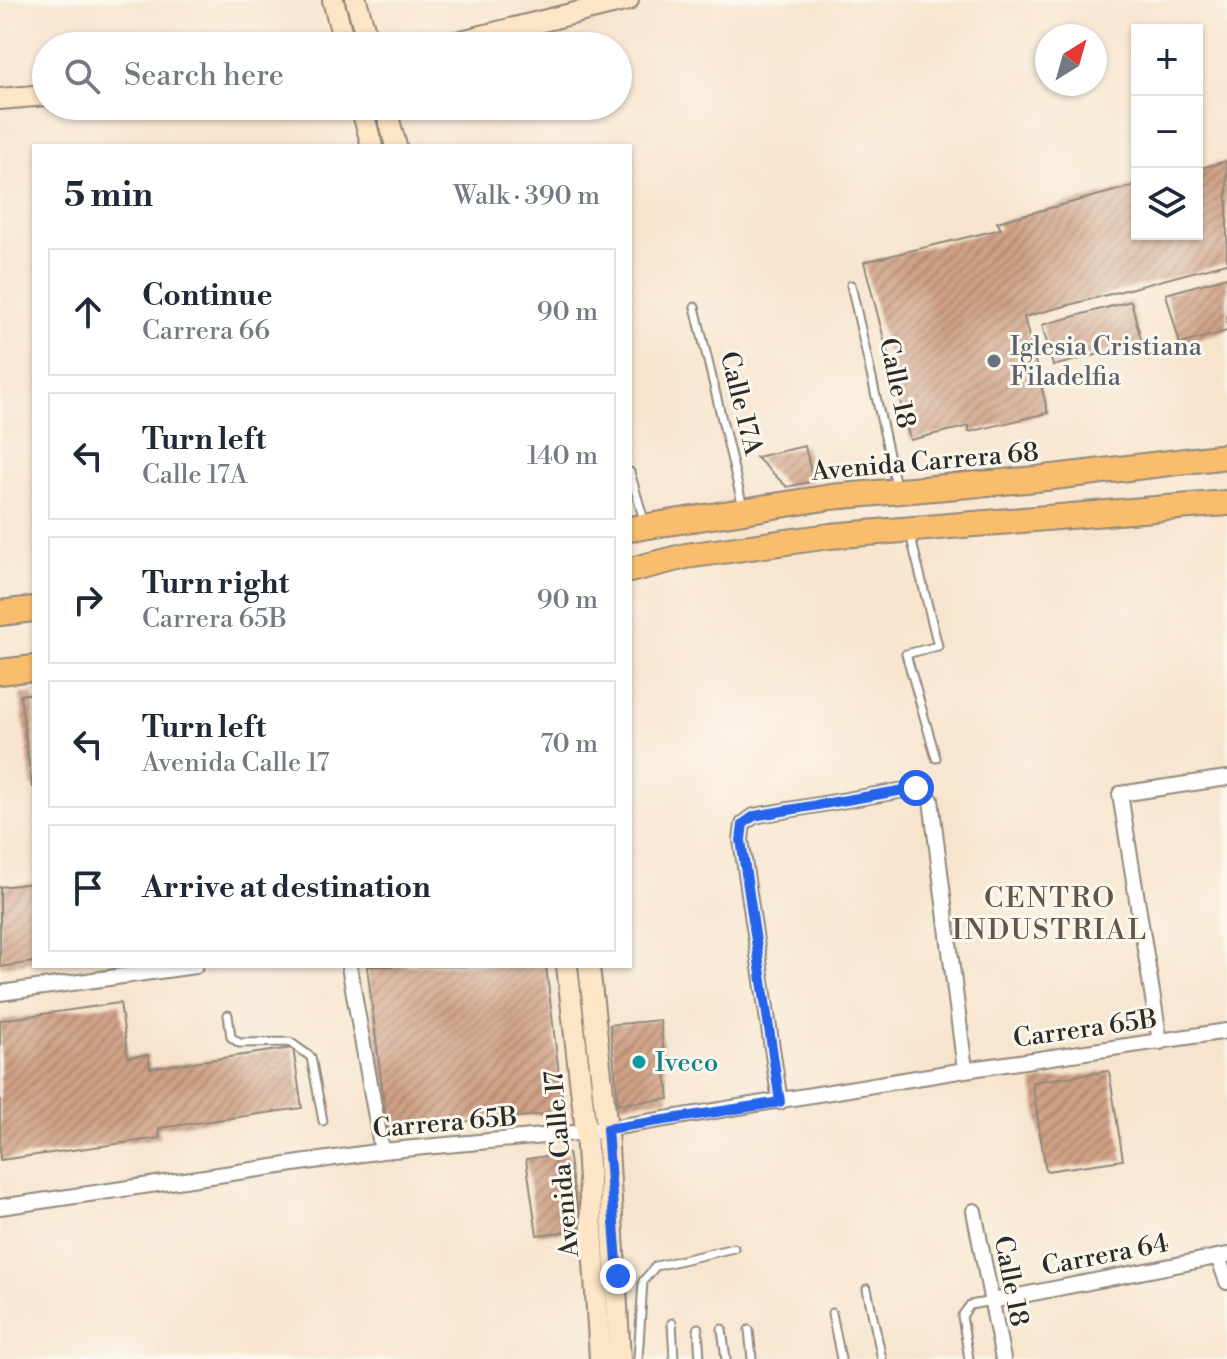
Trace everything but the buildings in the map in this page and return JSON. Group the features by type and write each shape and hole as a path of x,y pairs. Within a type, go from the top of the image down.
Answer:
{"main road":[{"name":"Avenida Carrera 68","path":"638,528 743,510 897,490 1037,479 1227,456"},
{"path":"632,570 743,547 909,528 1227,503"},
{"path":"0,613 32,609"},
{"path":"0,672 32,668"}],"street":[{"path":"333,0 341,32"},
{"path":"356,0 365,32"},
{"path":"498,32 628,0"},
{"path":"0,99 32,96"},
{"path":"365,120 371,144"},
{"path":"389,120 395,144"},
{"path":"1160,1042 1120,794 1227,778"},
{"path":"780,1102 741,840 743,824 754,816 916,788 925,792 931,800 965,1070"},
{"path":"0,993 181,968"},
{"path":"349,968 382,1151"},
{"name":"Avenida Calle 17","path":"567,968 586,1132 600,1359"},
{"name":"Avenida Calle 17","path":"589,968 607,1129 620,1359"},
{"name":"Carrera 65B","path":"0,1207 382,1151 607,1129 1227,1031"},
{"name":"Calle 18","path":"974,1211 1003,1359"},
{"path":"1222,1256 1227,1282"},
{"name":"Carrera 64","path":"992,1301 1222,1256"}],"lane":[{"name":"Calle 18","path":"851,285 897,490"},
{"name":"Calle 17A","path":"695,307 743,510"},
{"path":"632,486 638,528"},
{"path":"909,528 938,646 906,654 936,758"},
{"path":"228,1015 231,1037 239,1043 290,1042 311,1057 323,1121"},
{"path":"638,1359 638,1319 643,1281 656,1266 734,1248"},
{"path":"867,1289 882,1359"},
{"path":"969,1359 962,1316 970,1305 992,1301"},
{"path":"832,1313 841,1359"},
{"path":"672,1323 674,1359"},
{"path":"698,1328 700,1359"},
{"path":"722,1329 726,1359"},
{"path":"749,1330 752,1359"}],"place":[{"name":"Iglesia Cristiana Filadelfia","path":"994,361"},
{"name":"Iveco","path":"639,1062"}],"district":[{"name":"CENTRO INDUSTRIAL","path":"1050,913"}],"route":[{"path":"618,1276 607,1129 780,1102 741,840 743,824 754,816 916,788"}]}
